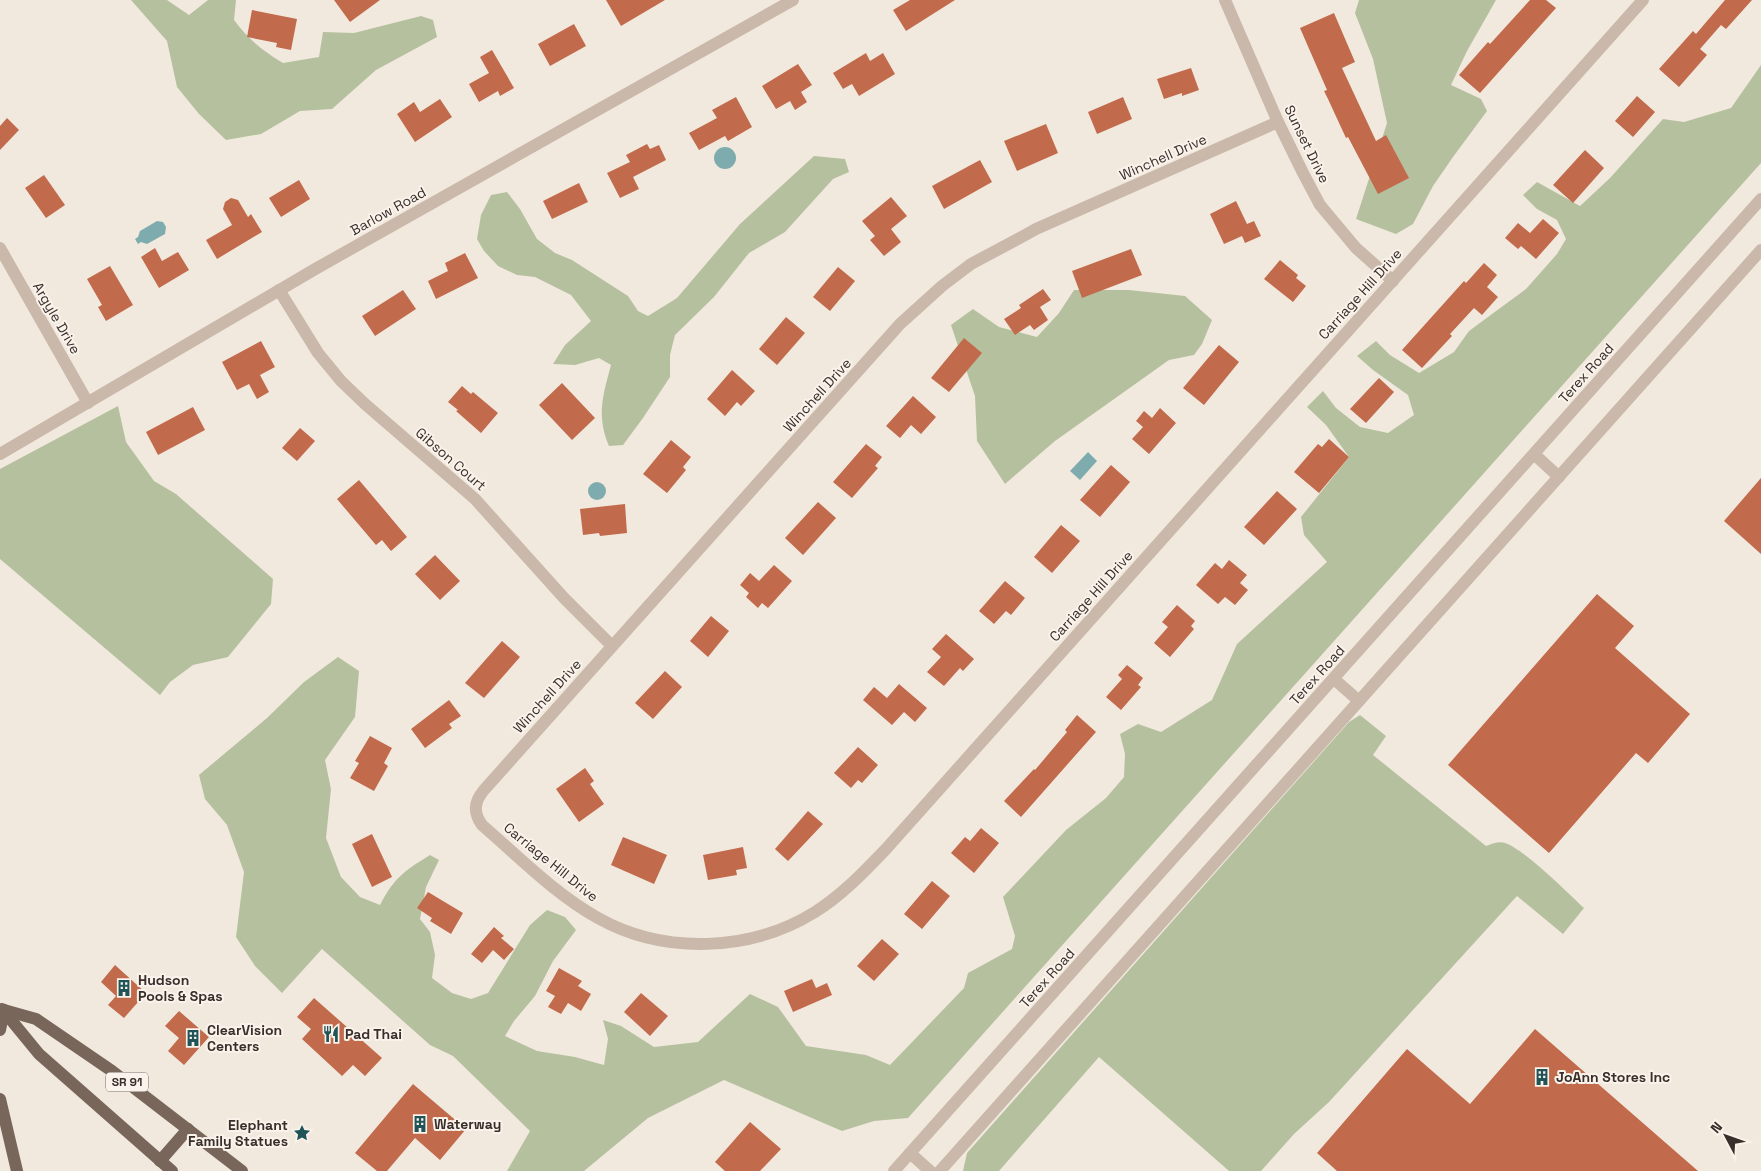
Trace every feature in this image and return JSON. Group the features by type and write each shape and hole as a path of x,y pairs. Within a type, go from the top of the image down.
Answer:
{"main road":[{"path":"0,1030 2,1009"},
{"name":"SR 91","path":"2,1009 36,1019 112,1071 242,1171"},
{"name":"SR 91","path":"2,1009 39,1054 172,1171"},
{"path":"0,1099 17,1171"},
{"path":"160,1161 188,1129"}],"street":[{"name":"Barlow Road","path":"0,454 279,290 793,0"},
{"name":"Sunset Drive","path":"1225,0 1278,122 1320,205 1356,248 1393,281"},
{"name":"Carriage Hill Drive","path":"475,810 477,818 482,825 553,887 596,917 641,936 677,943 738,942 781,929 815,912 856,880 886,849 1643,0"},
{"name":"Winchell Drive","path":"475,810 478,797 612,646 900,324 942,286 971,264 1036,229 1278,122"},
{"name":"Terex Road","path":"894,1171 1761,199"},
{"name":"Argyle Drive","path":"0,248 88,402"},
{"path":"940,1171 1761,250"},
{"name":"Gibson Court","path":"279,290 318,353 341,381 364,404 474,499 564,598 612,646"},
{"path":"1534,454 1559,477"},
{"path":"1334,679 1359,701"},
{"path":"910,1153 930,1171"}],"green space":[{"path":"131,0 167,0 189,15 208,0 236,0 234,20 256,44 283,63 319,57 323,32 354,33 421,16 433,20 437,37 376,70 332,109 300,111 261,134 226,140 199,114 177,87 167,41"},
{"path":"1359,0 1496,0 1467,51 1451,85 1481,99 1487,111 1433,186 1413,224 1396,234 1356,219 1387,123 1373,59 1355,13"},
{"path":"1761,65 1761,163 908,1118 874,1121 842,1131 724,1080 648,1118 584,1171 507,1171 530,1131 453,1056 430,1045 322,949 282,993 255,966 236,937 244,872 227,825 205,799 199,775 267,718 304,682 338,657 359,671 355,717 325,760 331,789 326,838 341,877 360,897 380,905 390,888 406,871 430,855 439,860 426,887 420,919 430,932 435,955 432,978 452,993 471,999 488,993 530,925 547,910 565,917 576,930 553,961 535,996 514,1021 505,1036 537,1051 575,1057 604,1065 608,1039 603,1020 621,1026 654,1047 698,1042 750,994 778,1007 806,1046 866,1055 890,1065 964,988 968,973 1012,949 1015,936 1003,897 1066,830 1106,798 1124,777 1125,754 1120,734 1138,724 1161,732 1212,700 1237,644 1327,562 1304,535 1301,517 1349,457 1326,425 1307,407 1323,391 1336,408 1360,427 1388,433 1414,415 1408,395 1357,356 1376,341 1390,355 1419,373 1454,352 1469,331 1526,289 1557,254 1566,239 1557,220 1537,209 1523,195 1537,182 1580,206 1610,178 1663,119 1684,122 1731,108"},
{"path":"814,156 845,159 849,172 833,179 785,232 749,253 714,297 675,335 670,355 670,377 623,445 609,446 603,425 602,406 611,365 599,358 575,365 553,364 565,345 591,321 571,295 535,277 517,275 498,266 484,251 477,239 481,215 491,195 507,192 520,209 537,239 555,253 572,260 628,296 638,311 648,316 677,298 740,224"},
{"path":"1074,290 1129,290 1185,296 1212,320 1202,344 1194,355 1169,360 1055,441 1005,484 977,441 975,396 951,325 973,309 999,327 1037,337 1059,313"},
{"path":"118,406 126,442 154,481 176,494 273,579 271,604 228,657 193,665 170,682 160,695 0,559 0,469"},
{"path":"1360,715 1386,736 1373,755 1486,846 1502,842 1523,853 1584,908 1563,934 1517,896 1329,1102 1294,1134 1261,1171 1229,1171 1099,1057 999,1171 963,1171 967,1153 1349,722"}],"water":[{"path":"725,147 733,150 736,158 733,166 725,169 717,166 714,158 717,150"},
{"path":"157,221 163,222 166,227 165,234 147,244 141,242 138,244 135,239 140,231"},
{"path":"1088,452 1097,461 1080,480 1070,471"},
{"path":"597,482 603,485 606,491 603,497 597,500 591,497 588,491 591,485"}],"building":[{"path":"334,0 380,0 350,22"},
{"path":"606,0 665,0 621,26"},
{"path":"910,0 955,0 906,31 893,10"},
{"path":"1530,0 1546,0 1556,8 1480,93 1459,75 1488,42 1490,44"},
{"path":"1725,0 1752,0 1726,29 1721,25 1700,49 1707,55 1679,87 1659,69 1693,31 1696,34"},
{"path":"252,10 297,19 291,50 276,47 277,43 247,37"},
{"path":"1334,13 1355,62 1342,68 1376,141 1386,135 1409,178 1378,194 1348,137 1346,138 1324,91 1327,90 1300,28"},
{"path":"574,24 586,46 550,66 538,44"},
{"path":"492,50 514,88 500,96 498,91 479,102 469,84 489,73 480,57"},
{"path":"866,53 870,61 883,53 895,74 859,96 852,84 843,89 833,73"},
{"path":"798,64 812,85 801,92 807,102 795,110 790,101 776,109 762,86"},
{"path":"1191,68 1199,90 1182,96 1182,93 1164,99 1157,79"},
{"path":"1637,96 1655,112 1633,137 1615,121"},
{"path":"736,97 752,127 728,141 725,136 699,150 689,133 717,118 712,110"},
{"path":"1123,97 1132,119 1097,134 1088,112"},
{"path":"440,99 452,117 415,142 397,114 414,102 420,112"},
{"path":"7,118 19,130 0,150 0,126"},
{"path":"1046,124 1058,153 1017,171 1004,141"},
{"path":"647,144 650,149 659,145 666,160 633,177 639,189 620,198 607,173 630,162 626,155"},
{"path":"1585,150 1604,168 1573,203 1553,185"},
{"path":"980,160 992,182 944,209 932,186"},
{"path":"44,175 65,205 46,218 25,188"},
{"path":"299,180 310,199 281,217 269,198"},
{"path":"579,183 588,202 552,219 543,201"},
{"path":"891,197 907,216 891,229 901,242 884,256 870,240 875,236 862,221"},
{"path":"231,198 238,200 248,217 251,214 262,232 217,259 206,240 232,225 223,209 225,202"},
{"path":"1236,201 1247,224 1254,221 1261,236 1245,243 1242,236 1224,244 1210,214"},
{"path":"1543,219 1559,233 1536,259 1521,246 1518,249 1505,238 1518,223 1530,233"},
{"path":"155,248 162,261 178,252 189,270 159,288 141,257"},
{"path":"1131,249 1142,275 1082,298 1072,271"},
{"path":"465,253 478,278 436,299 428,281 448,271 445,263"},
{"path":"1280,260 1298,275 1296,278 1306,286 1293,302 1264,279"},
{"path":"1484,263 1497,275 1487,287 1498,297 1482,315 1474,308 1450,334 1452,336 1422,368 1402,350 1464,281 1466,283"},
{"path":"110,266 133,305 106,321 98,307 102,305 87,279"},
{"path":"838,267 855,281 830,311 813,297"},
{"path":"1043,289 1051,300 1040,307 1048,320 1034,330 1030,325 1015,335 1004,319 1021,308 1019,305"},
{"path":"403,290 416,309 375,336 362,316"},
{"path":"786,317 805,333 777,365 759,349"},
{"path":"964,338 982,353 949,392 931,378"},
{"path":"261,341 275,367 260,375 269,392 257,399 249,384 237,390 222,362"},
{"path":"1219,345 1239,362 1204,405 1183,388"},
{"path":"732,370 755,391 741,406 737,402 725,416 707,399"},
{"path":"1379,378 1394,392 1366,423 1350,409"},
{"path":"562,383 595,418 572,440 539,405"},
{"path":"462,386 471,394 473,392 498,413 481,433 448,402"},
{"path":"913,396 936,417 921,434 911,425 900,438 886,426"},
{"path":"193,407 205,430 158,455 146,432"},
{"path":"1160,408 1176,423 1149,454 1132,439 1143,427 1136,421 1144,411 1152,418"},
{"path":"300,428 315,441 297,461 282,448"},
{"path":"1329,439 1349,457 1319,493 1294,472 1318,444 1322,447"},
{"path":"671,440 691,457 683,467 686,470 667,493 643,474"},
{"path":"866,444 882,457 875,466 878,468 852,498 833,482"},
{"path":"1111,465 1130,482 1100,517 1080,500"},
{"path":"1761,478 1761,554 1724,521"},
{"path":"359,480 407,537 391,551 382,540 376,545 337,499"},
{"path":"1277,491 1297,509 1264,545 1244,527"},
{"path":"818,502 836,518 803,555 785,538"},
{"path":"625,504 627,533 600,536 599,533 583,535 580,509"},
{"path":"1061,525 1080,541 1052,573 1034,557"},
{"path":"435,555 460,581 440,600 415,574"},
{"path":"1229,560 1247,575 1240,583 1248,590 1235,605 1225,597 1218,604 1196,585 1215,563 1222,569"},
{"path":"774,565 792,581 768,608 762,603 758,608 746,597 749,593 740,585 750,573 759,581"},
{"path":"1005,581 1025,598 1011,615 1006,611 994,624 979,611"},
{"path":"1597,594 1634,626 1615,648 1690,714 1648,763 1636,753 1549,853 1448,765"},
{"path":"1177,605 1195,621 1191,626 1194,629 1170,657 1154,643 1168,627 1162,622"},
{"path":"711,616 729,631 708,657 690,641"},
{"path":"946,634 974,659 963,671 960,668 944,686 927,672 941,657 932,649"},
{"path":"502,641 520,657 484,698 465,683"},
{"path":"1127,665 1143,678 1138,685 1141,687 1121,710 1106,697 1122,679 1118,675"},
{"path":"665,671 682,687 653,719 635,703"},
{"path":"899,684 927,708 915,722 904,712 892,725 863,700 874,687 887,698"},
{"path":"449,700 461,716 449,724 452,728 425,748 411,729"},
{"path":"1077,715 1096,732 1021,817 1004,801 1035,770 1067,732 1065,730"},
{"path":"370,736 392,748 384,763 388,766 374,791 350,778 359,763 355,761"},
{"path":"858,747 878,765 862,783 858,780 851,788 834,773"},
{"path":"585,768 594,781 590,784 604,804 579,822 556,789"},
{"path":"808,811 823,824 788,861 775,849"},
{"path":"981,828 999,843 974,873 951,853 965,837 970,841"},
{"path":"372,834 392,877 372,887 352,844"},
{"path":"623,837 667,855 654,884 611,865"},
{"path":"743,847 747,868 736,870 737,875 708,880 703,855"},
{"path":"932,881 950,896 922,929 904,914"},
{"path":"428,892 463,913 451,934 430,921 432,918 417,908"},
{"path":"494,927 504,936 501,938 514,949 504,960 493,950 482,963 471,954"},
{"path":"882,939 899,954 874,981 857,966"},
{"name":"Hudson Pools & Spas","path":"115,965 146,993 124,1018 108,1005 116,996 101,982"},
{"path":"559,968 582,981 578,986 591,994 581,1011 568,1003 561,1014 548,1007 555,996 546,991"},
{"path":"812,979 816,988 827,983 832,995 793,1012 784,991"},
{"path":"641,993 668,1016 650,1036 624,1012"},
{"name":"Pad Thai","path":"314,998 382,1058 365,1076 353,1065 342,1076 302,1039 311,1029 297,1017"},
{"name":"ClearVision Centers","path":"179,1011 209,1037 184,1065 168,1051 179,1038 165,1026"},
{"name":"JoAnn Stores Inc","path":"1535,1029 1698,1171 1337,1171 1317,1153 1407,1049 1470,1104"},
{"name":"Waterway","path":"413,1084 466,1129 440,1160 415,1138 387,1171 377,1171 355,1153"},
{"path":"750,1122 781,1149 760,1171 725,1171 715,1162"}],"place":[{"name":"Hudson Pools & Spas","path":"124,988"},
{"name":"Pad Thai","path":"331,1034"},
{"name":"ClearVision Centers","path":"193,1038"},
{"name":"JoAnn Stores Inc","path":"1542,1077"},
{"name":"Waterway","path":"420,1124"},
{"name":"Elephant Family Statues","path":"302,1133"}]}
